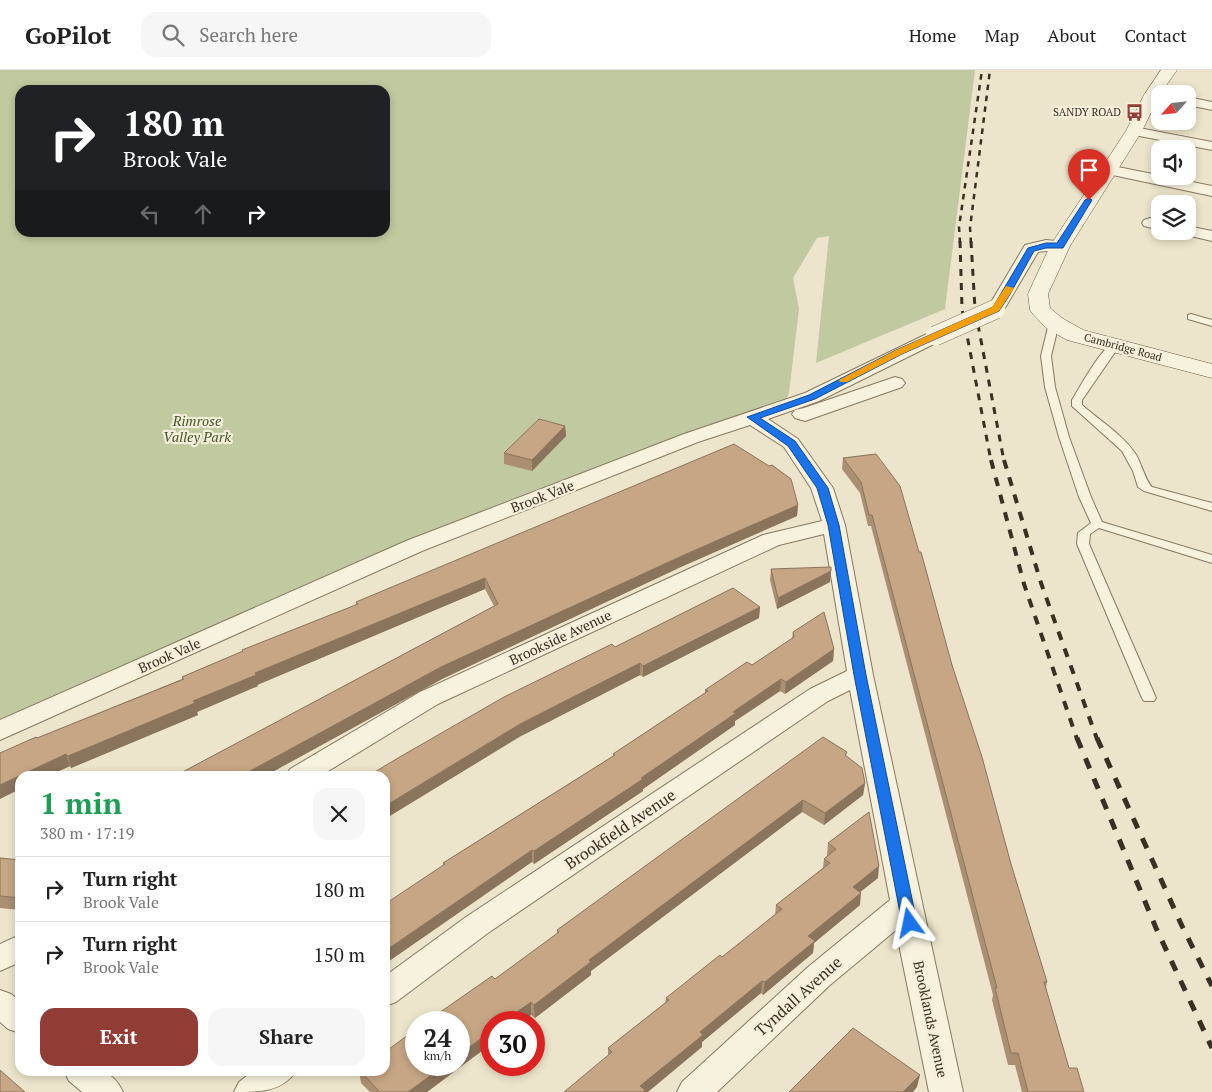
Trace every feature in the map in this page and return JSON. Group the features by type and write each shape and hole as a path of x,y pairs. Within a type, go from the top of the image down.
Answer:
{"main road":[{"path":"1162,85 1169,70"},
{"path":"1047,316 1038,294 1060,246 1151,104"},
{"name":"Cambridge Road","path":"1047,316 1074,335 1212,371"}],"street":[{"path":"1196,103 1212,106"},
{"path":"1134,131 1212,146"},
{"path":"1108,170 1212,191"},
{"path":"1196,233 1212,236"},
{"name":"Brook Vale","path":"0,731 414,546 691,438 812,397 935,336 996,309 1030,249 1060,246"},
{"path":"784,406 805,415 895,383"},
{"name":"Brooklands Avenue","path":"752,417 792,444 822,488 834,525 860,675 946,1092"},
{"name":"Brookside Avenue","path":"308,771 438,693 771,540 834,525"},
{"name":"Brookfield Avenue","path":"390,989 477,925 795,711 819,695 860,675"},
{"name":"Tyndall Avenue","path":"694,1092 819,976 906,904"},
{"path":"0,959 15,950"},
{"path":"0,1003 15,1016"},
{"path":"87,1076 106,1092"},
{"path":"251,1092 273,1076"}],"lane":[{"path":"1047,316 1046,356 1050,387 1067,446 1085,497 1098,524 1212,559"},
{"path":"1191,317 1212,323"},
{"path":"1115,345 1076,400 1077,406 1090,419 1106,428 1120,441 1141,476 1142,485 1148,490 1212,508"},
{"path":"1098,524 1084,533 1083,544 1149,698"}],"green space":[{"name":"Rimrose Valley Park","path":"0,70 975,70 945,309 816,363 829,236 817,238 793,278 799,309 789,393 784,406 468,524 0,731"}],"building":[{"path":"539,419 565,426 532,460 504,453"},
{"path":"734,444 769,466 772,465 791,479 798,505 684,555 441,667 250,771 184,771 498,604 485,578 255,673 256,675 193,701 195,703 68,756 66,754 30,771 15,771 15,778 0,785 0,753 184,679 182,677 242,650 358,604 356,602"},
{"path":"876,454 900,486 919,552 921,552 952,665 982,757 1011,864 1047,982 1044,982 1069,1068 1077,1068 1084,1092 1028,1092 1018,1053 1011,1053 995,988 997,988 872,515 869,515 861,482 843,458"},
{"path":"831,567 831,571 778,598 771,569"},
{"path":"733,588 760,607 643,666 640,663 520,724 390,803 390,771 376,771 504,697 612,644 615,647"},
{"path":"824,612 834,649 786,682 781,679 733,712 736,713 641,778 643,779 534,851 532,850 390,948 390,901 445,864 443,863 615,755 613,754 708,691 705,690 747,662 752,665 794,637 793,632"},
{"path":"823,737 847,752 845,755 862,768 865,783 825,813 803,800 589,960 591,962 534,1005 531,1002 518,1011 480,1011 480,1039 470,1047 470,1011 442,1011 492,976 495,979 559,932 557,930"},
{"path":"869,812 879,866 853,887 861,893 808,936 815,941 765,982 762,981 700,1032 703,1035 640,1086 645,1090 643,1092 564,1092 612,1052 608,1048 669,1000 666,998 720,955 722,957 782,909 776,905 830,863 824,859 836,849 828,843"},
{"path":"0,858 15,860 15,898 0,896"},
{"path":"853,1028 920,1075 903,1092 789,1092"},
{"path":"405,1037 405,1076 430,1076 408,1092 380,1092 365,1076 390,1076 390,1048"},
{"path":"0,1070 25,1092 0,1092"}],"railway":[{"path":"960,243 959,227 982,70"},
{"path":"971,243 970,228 990,70"},
{"path":"960,241 962,309 991,461"},
{"path":"971,241 975,309 1004,461"},
{"path":"991,460 1024,584 1077,739"},
{"path":"1004,460 1041,583 1097,739"},
{"path":"1077,738 1156,928 1212,1048"},
{"path":"1097,738 1182,926 1212,986"}],"slow traffic":[{"path":"844,380 899,352 996,309 1009,288"}],"place":[{"name":"SANDY ROAD","path":"1135,112"}],"route":[{"path":"910,923 860,675 834,525 822,488 792,444 752,417 812,397 899,352 996,309 1030,249 1060,246 1089,200"}]}
